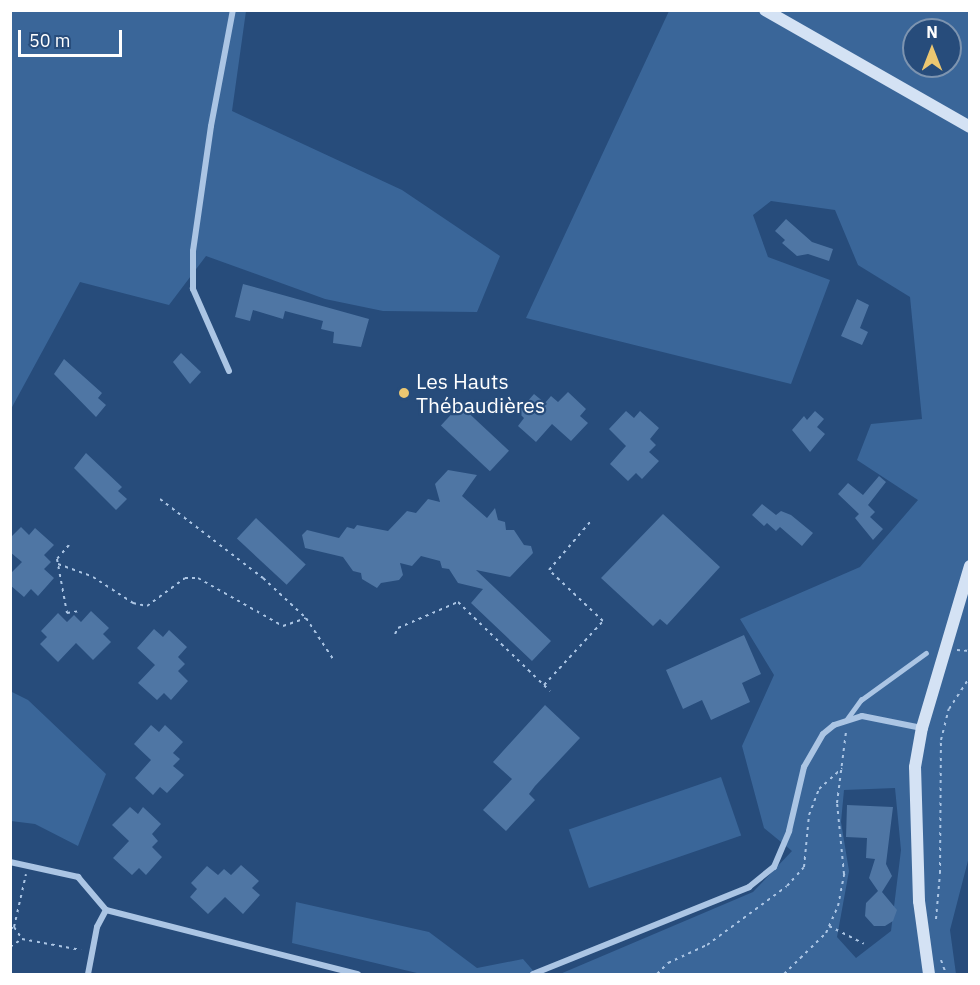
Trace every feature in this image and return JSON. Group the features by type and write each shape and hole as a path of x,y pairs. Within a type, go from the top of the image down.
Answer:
{"main road":[{"path":"765,10 969,127"},
{"path":"929,975 914,812 915,767 922,728 969,566"}],"street":[{"path":"229,371 193,290 193,280 211,126 233,10"},
{"path":"533,975 749,887 774,867 789,831 812,749 822,734 847,719 876,717 922,728"},
{"path":"10,862 78,877 106,910 358,975"},
{"path":"88,975 95,942 106,910"}],"lane":[{"path":"847,719 861,700 926,653"}],"path":[{"path":"160,499 263,578 306,618 333,658"},
{"path":"544,685 603,621 549,570 590,522"},
{"path":"69,545 57,559 67,613 79,611"},
{"path":"58,564 93,577 134,603 152,604 185,578 198,578 283,626 306,618"},
{"path":"394,634 398,628 458,602 550,691"},
{"path":"937,929 941,740 949,710 969,677"},
{"path":"784,975 829,926 843,874 837,802 847,719"},
{"path":"22,939 14,927 27,865"},
{"path":"829,926 864,944"},
{"path":"10,929 14,927"},
{"path":"10,947 22,939 84,951 87,941 95,942"},
{"path":"940,957 946,975"}],"shaded area":[{"path":"11,11 246,11 232,111 402,190 500,256 477,312 383,311 325,299 206,256 169,305 80,282 11,409"},
{"path":"669,11 969,11 970,853 950,930 956,974 560,974 753,892 792,851 764,828 742,746 774,675 740,619 860,567 918,500 857,460 871,424 922,419 910,297 858,265 835,210 771,201 753,215 768,257 830,280 791,384 526,318","holes":["895,788 901,850 891,931 856,958 837,937 849,871 841,822 844,790"]},
{"path":"10,691 28,700 106,774 78,846 35,824 11,821"},
{"path":"721,777 741,836 589,888 569,829"},
{"path":"296,902 429,932 477,968 523,959 536,974 421,974 292,943"}],"building":[{"path":"786,219 812,242 833,249 829,261 808,254 797,256 782,243 785,240 775,231"},
{"path":"243,284 369,319 361,347 333,343 334,332 321,329 323,321 285,311 283,319 253,310 250,321 235,317"},
{"path":"857,299 869,305 860,328 868,332 862,345 841,336"},
{"path":"181,353 201,372 190,384 173,362"},
{"path":"64,359 102,393 98,398 106,405 96,417 54,374"},
{"path":"568,392 586,409 580,416 588,423 571,441 552,424 536,442 518,426 524,418 518,412 534,394 545,403 551,396 558,402"},
{"path":"460,405 509,451 490,471 441,425"},
{"path":"626,411 634,418 640,411 659,428 650,439 656,445 649,452 659,461 642,479 636,473 628,481 610,464 626,446 609,429"},
{"path":"815,411 824,419 817,427 825,434 810,452 792,430 804,416 807,420"},
{"path":"86,453 122,487 118,491 127,499 116,510 74,468"},
{"path":"448,470 477,475 462,496 487,518 495,508 498,520 505,522 506,530 514,530 524,545 531,546 533,553 510,577 476,570 551,641 532,661 471,603 483,589 458,583 449,569 442,568 440,561 421,556 412,566 400,563 403,575 399,580 381,583 377,588 362,579 361,573 353,571 343,557 305,548 302,535 307,530 339,538 347,527 354,529 357,525 388,531 407,511 416,513 428,499 440,502 435,484"},
{"path":"879,476 886,482 868,505 875,512 870,517 883,529 873,540 855,518 859,514 838,494 848,483 863,495"},
{"path":"762,504 776,515 781,511 791,515 813,533 802,546 780,527 776,531 767,523 764,526 752,515"},
{"path":"663,514 720,567 667,625 660,619 653,626 601,578"},
{"path":"256,518 306,564 287,585 237,538"},
{"path":"21,527 29,535 35,528 54,545 44,555 51,562 44,569 54,578 38,596 31,589 24,597 10,585 10,574 22,562 10,552 10,538"},
{"path":"91,611 109,628 103,634 111,642 93,660 76,643 58,662 40,644 47,637 41,631 58,613 67,622 74,615 81,622"},
{"path":"154,629 163,637 169,630 187,647 178,657 185,664 178,671 188,681 171,700 164,693 157,700 138,683 155,665 137,648"},
{"path":"744,635 761,674 742,683 750,702 711,720 702,700 683,709 666,670"},
{"path":"545,705 580,738 535,786 529,794 535,800 506,831 483,810 512,779 493,762"},
{"path":"151,725 159,732 165,725 183,742 173,753 180,759 173,766 184,775 167,793 160,787 153,795 135,778 151,760 134,744"},
{"path":"847,805 893,807 886,864 892,876 882,892 897,910 893,921 885,926 874,926 865,916 866,903 878,891 869,878 875,859 866,858 867,838 846,837"},
{"path":"130,807 138,814 143,807 161,824 152,834 158,841 152,847 162,857 146,875 139,868 132,875 113,858 129,841 112,825"},
{"path":"241,865 259,881 252,888 260,895 243,914 225,897 208,914 190,897 197,889 191,883 207,866 218,875 224,869 231,875"}],"place":[{"name":"Les Hauts Thébaudières","path":"404,393"}]}
